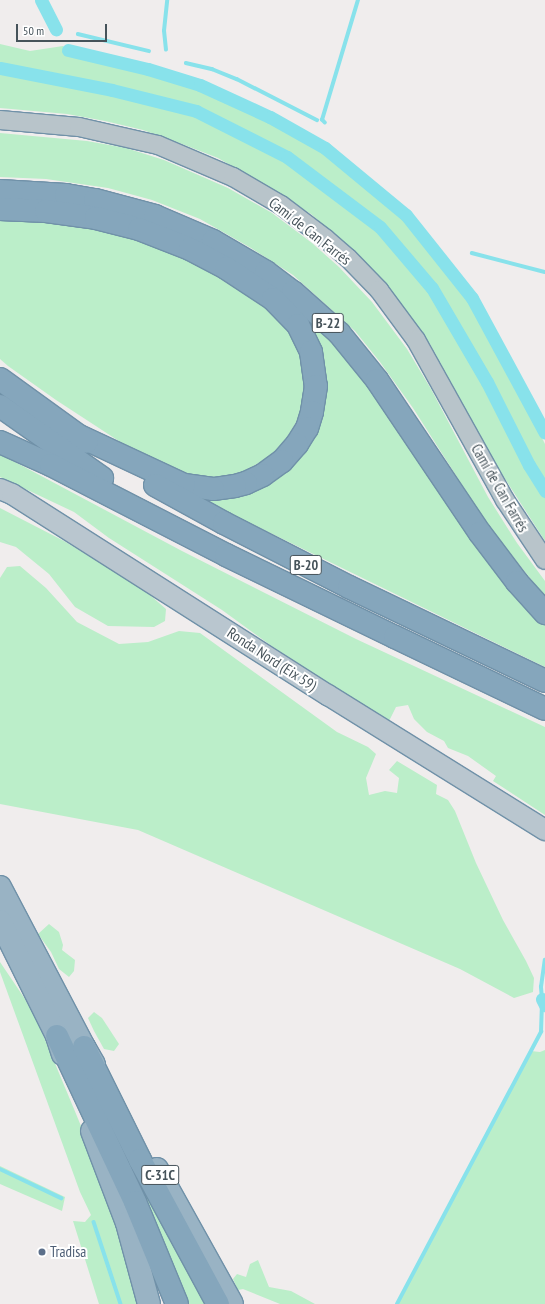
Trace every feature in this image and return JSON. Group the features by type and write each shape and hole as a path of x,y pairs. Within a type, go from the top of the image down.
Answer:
{"highway":[{"name":"B-22","path":"0,191 36,192 74,196 125,207 155,216 214,241 266,272 293,292 339,333 378,380 480,533 517,582 545,613"},
{"name":"B-22","path":"0,209 46,211 96,218 139,229 190,249 240,276 278,303 298,325 311,352 316,386 312,412 306,428 297,444 282,461 263,475 246,483 213,489 184,485 75,434"},
{"name":"B-20","path":"0,379 75,434 173,496 349,587 545,681"},
{"name":"B-20","path":"0,406 131,497 226,555 545,708"},
{"path":"0,442 51,464 226,555"},
{"name":"C-31C","path":"0,887 84,1047 140,1160 218,1304"},
{"name":"C-31C","path":"0,921 57,1036 135,1202 177,1304"},
{"path":"57,1036 126,1223 149,1304"},
{"name":"C-31C","path":"84,1047 135,1130 232,1304"}],"main road":[{"name":"Ronda Nord (Eix 59)","path":"0,489 18,498 328,695 545,830"}],"street":[{"name":"Camí de Can Farrés","path":"0,120 55,123 86,128 123,135 172,150 210,165 255,189 281,205 326,239 348,258 378,290 416,340 505,500 545,560"}],"green space":[{"path":"0,44 30,51 63,46 69,53 160,75 214,93 264,117 308,142 400,215 470,303 505,364 545,444 545,541 500,471 430,344 411,318 358,256 333,233 311,214 244,173 218,158 182,144 143,130 105,121 67,114 0,108"},
{"path":"0,133 87,141 126,148 164,160 228,188 272,213 312,243 339,267 372,302 407,349 431,389 488,497 517,543 545,581 545,597 487,524 413,408 380,362 355,331 293,275 251,248 200,219 152,200 108,188 46,179 0,177"},
{"path":"0,217 32,218 110,231 191,258 253,295 290,329 305,367 305,408 283,444 267,458 247,470 226,477 209,479 192,477 128,447 56,400 8,366 0,359"},
{"path":"311,318 363,373 511,587 545,625 545,667 209,503 210,498 308,440 307,323"},
{"path":"0,454 182,551 356,639 545,727 545,815 493,781 496,776 468,756 448,748 444,741 427,732 414,719 408,705 396,707 389,721 273,647 222,610 109,538 74,512 0,477"},
{"path":"0,508 64,541 143,589 166,609 165,621 154,627 108,626 75,607 49,574 16,547 0,542"},
{"path":"20,566 46,588 77,622 119,644 148,642 179,631 200,633 337,732 368,747 376,754 366,778 369,795 385,791 397,793 399,778 389,770 397,761 437,785 436,794 448,800 455,811 476,863 503,920 534,978 533,992 514,998 460,969 138,830 0,804 0,578 7,567"},
{"path":"49,924 59,932 63,945 62,950 75,960 74,971 69,977 59,969 51,952 38,934"},
{"path":"0,962 25,999 41,1030 74,1109 104,1182 142,1304 99,1304 73,1221 85,1222 91,1215 80,1192 0,972"},
{"path":"94,1012 102,1018 119,1044 114,1051 104,1049 94,1031 88,1018"},
{"path":"545,1050 545,1304 397,1304 531,1051 540,1052"},
{"path":"74,1054 207,1304 185,1304"},
{"path":"0,1166 65,1197 62,1211 0,1184"},
{"path":"258,1260 269,1287 291,1291 315,1304 280,1304 243,1289 238,1290 233,1279 237,1274 246,1277 250,1264"}],"waterway":[{"path":"41,0 56,29"},
{"path":"166,50 164,31 167,0"},
{"path":"325,123 322,120 358,0"},
{"path":"78,34 149,51"},
{"path":"68,50 148,69 200,85 270,117 325,148 406,215 472,298 545,433"},
{"path":"186,63 212,69 237,79 317,120"},
{"path":"0,68 112,90 196,111 287,157 380,227 432,288 487,382 529,465 545,491"},
{"path":"472,253 545,272"},
{"path":"397,1304 541,1032 541,987 545,960"},
{"path":"542,999 545,1005"},
{"path":"0,1169 61,1198"},
{"path":"94,1222 121,1304"}],"place":[{"name":"Tradisa","path":"42,1252"}]}
